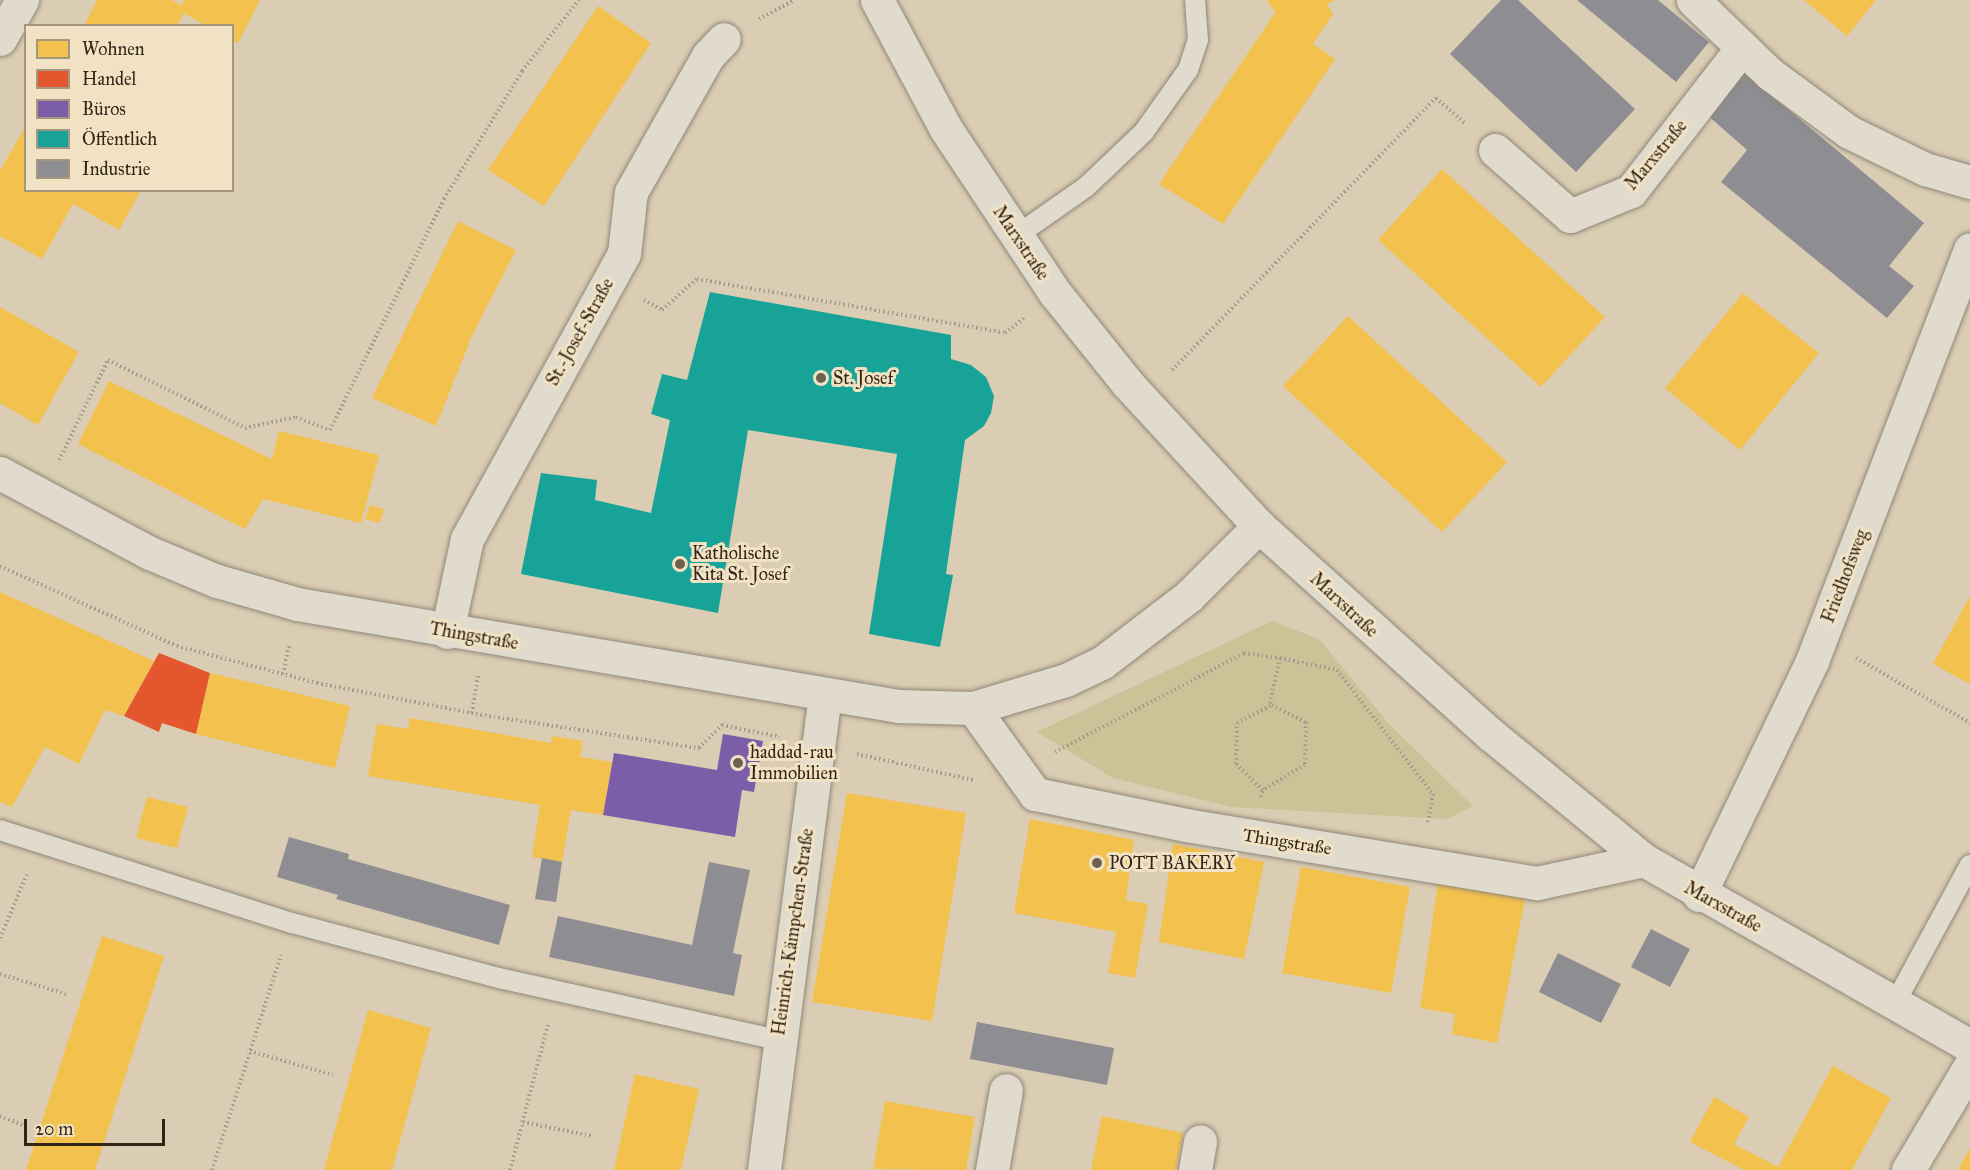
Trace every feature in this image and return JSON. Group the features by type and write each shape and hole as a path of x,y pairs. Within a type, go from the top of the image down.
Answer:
{"street":[{"path":"0,39 22,0"},
{"name":"Marxstraße","path":"877,0 946,129 1055,293 1143,401 1259,526 1481,726 1644,860 1970,1046"},
{"path":"1693,0 1742,48 1848,132 1925,169 1970,182"},
{"name":"St.-Josef-Straße","path":"447,632 467,539 624,254 631,192 708,56 724,39"},
{"name":"Marxstraße","path":"1496,150 1570,216 1630,191 1742,48"},
{"name":"Friedhofsweg","path":"1700,894 1821,638 1970,249"},
{"name":"Thingstraße","path":"0,472 150,553 217,581 297,604 447,632 898,706 974,708 1065,680 1103,662 1189,596 1259,526"},
{"name":"Heinrich-Kämpchen-Straße","path":"764,1170 778,1040 825,695"},
{"path":"974,708 1035,794"},
{"name":"Thingstraße","path":"1035,794 1252,836 1537,883 1644,860"},
{"path":"1908,1170 1970,1066"},
{"path":"992,1170 1006,1090"}],"lane":[{"path":"1016,236 1086,187 1143,134 1188,70 1198,40 1195,0"},
{"path":"0,830 292,923 556,991 778,1040"},
{"path":"1895,1003 1970,865"}],"path":[{"path":"42,496 108,360 245,428 296,417 330,430 444,199 522,71 579,0"},
{"path":"1143,401 1436,98 1496,150"},
{"path":"607,282 662,310 697,279 1005,333 1055,293"},
{"path":"0,566 177,646 283,674 472,713 699,748 722,725 1035,794 1056,749 1244,653 1280,658 1337,670 1433,794 1420,864"},
{"path":"1821,638 1970,723"},
{"path":"283,674 287,654"},
{"path":"1263,790 1236,764 1237,723 1269,706 1280,658"},
{"path":"472,713 476,687"},
{"path":"1252,836 1263,790 1305,765 1306,722 1269,706"},
{"path":"0,938 40,843"},
{"path":"212,1170 292,923"},
{"path":"0,974 66,994"},
{"path":"510,1170 556,991"},
{"path":"250,1051 333,1075"},
{"path":"0,1116 24,1125"},
{"path":"523,1122 592,1136"}],"shaded area":[{"path":"1272,621 1319,639 1390,725 1473,806 1447,819 1231,807 1113,778 1037,732"}],"building: Wohnen":[{"path":"97,0 172,0 181,5 184,0 260,0 238,43 234,41 234,24 203,24 184,13 178,24 85,24"},
{"path":"1267,0 1335,0 1327,4 1333,14 1313,44 1335,59 1223,224 1159,184 1275,13"},
{"path":"1804,0 1876,0 1847,36"},
{"path":"598,6 651,43 544,206 488,170"},
{"path":"24,129 24,192 140,192 119,230 73,204 42,259 0,236 0,171"},
{"path":"1442,169 1605,317 1541,387 1378,240"},
{"path":"458,221 516,250 472,336 436,426 372,398"},
{"path":"1743,293 1819,353 1740,450 1665,388"},
{"path":"0,307 79,352 38,425 0,403"},
{"path":"1348,316 1507,462 1442,532 1283,386"},
{"path":"109,381 272,459 279,431 379,455 361,523 263,499 245,529 78,444"},
{"path":"370,505 384,509 380,523 365,519"},
{"path":"0,592 154,661 124,716 105,710 79,764 45,747 12,807 0,802"},
{"path":"1970,596 1970,684 1933,664"},
{"path":"210,673 350,706 335,768 196,734"},
{"path":"410,718 551,743 552,736 583,741 580,757 612,762 603,815 571,810 562,862 532,857 540,805 368,776 377,724 408,729"},
{"path":"847,793 966,813 932,1021 812,1002"},
{"path":"147,797 188,807 177,848 136,838"},
{"path":"1030,819 1134,840 1126,900 1148,904 1135,978 1108,973 1116,932 1014,913"},
{"path":"1173,844 1264,862 1244,959 1159,942"},
{"path":"1301,867 1410,887 1391,993 1282,973"},
{"path":"1438,882 1525,899 1497,1043 1452,1034 1455,1014 1420,1008"},
{"path":"102,936 164,956 95,1170 26,1170"},
{"path":"368,1010 431,1028 392,1170 324,1170"},
{"path":"1833,1066 1891,1098 1852,1170 1744,1170 1690,1142 1714,1097 1749,1117 1734,1144 1778,1167"},
{"path":"635,1074 699,1089 681,1170 614,1170"},
{"path":"885,1101 975,1117 966,1170 873,1169"},
{"path":"1102,1116 1183,1133 1176,1170 1091,1170"},
{"path":"1970,1148 1970,1170 1958,1170"}],"building: Handel":[{"path":"159,653 210,673 196,734 162,723 159,732 124,716"}],"building: Büros":[{"path":"723,734 763,741 754,792 742,790 735,837 603,815 614,753 717,770"}],"building: Öffentlich":[{"path":"710,292 951,335 951,359 971,365 986,377 994,396 991,413 984,426 965,440 946,574 953,575 940,647 869,634 897,454 748,430 718,613 521,574 541,473 597,480 595,500 651,513 670,420 651,414 662,374 687,380"}],"building: Industrie":[{"path":"1501,0 1518,0 1635,109 1576,172 1450,54"},
{"path":"1577,0 1658,0 1709,42 1676,82"},
{"path":"1742,71 1924,223 1889,266 1914,286 1887,318 1721,182 1747,150 1706,114"},
{"path":"289,837 349,854 348,859 510,905 499,945 336,899 338,895 277,877"},
{"path":"542,858 562,862 556,902 535,899"},
{"path":"709,862 750,870 733,953 742,955 734,996 549,957 558,916 692,945"},
{"path":"1651,929 1690,949 1670,987 1631,967"},
{"path":"1558,953 1621,984 1601,1023 1539,992"},
{"path":"977,1022 1114,1048 1107,1085 970,1059"}],"place":[{"name":"St. Josef","path":"821,378"},
{"name":"Katholische Kita St. Josef","path":"680,564"},
{"name":"haddad-rau Immobilien","path":"738,763"},
{"name":"POTT BAKERY","path":"1097,863"}]}
